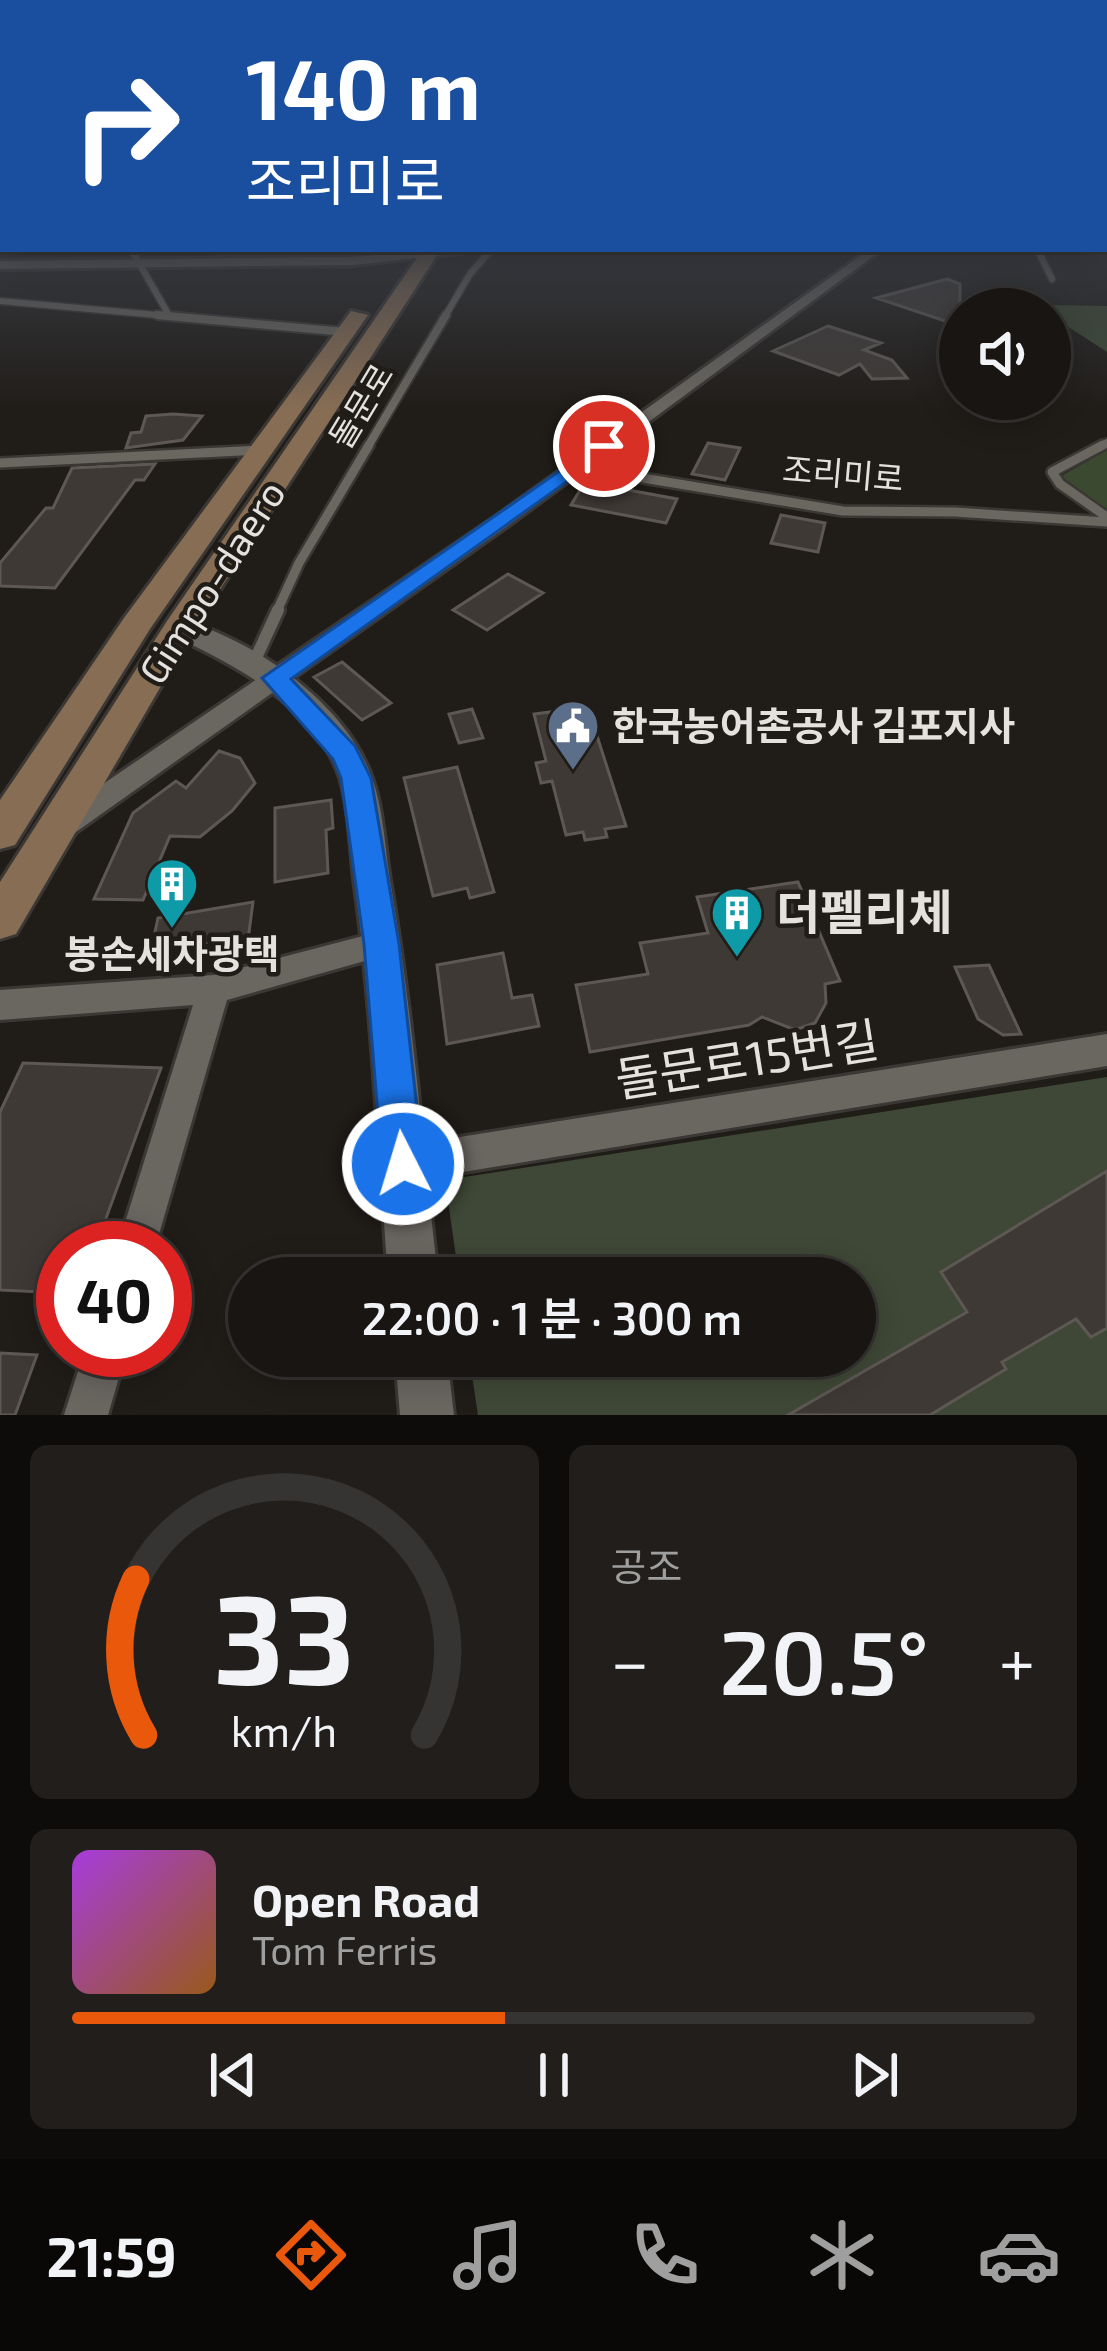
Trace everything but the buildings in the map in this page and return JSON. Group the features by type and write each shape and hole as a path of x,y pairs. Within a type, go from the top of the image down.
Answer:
{"main road":[{"name":"Gimpo-daero","path":"0,832 136,625 346,332 392,280"},
{"name":"Gimpo-daero","path":"0,920 399,280"},
{"path":"0,794 136,625"},
{"path":"0,939 47,844"}],"street":[{"path":"47,844 264,670 576,466 834,280"},
{"path":"179,628 264,670 345,754 356,778 382,944 411,1257"},
{"path":"0,1005 214,989 382,944"},
{"path":"144,1221 214,989"},
{"name":"돌문로15번길","path":"403,1164 1107,1050"},
{"path":"86,1415 98,1377"},
{"path":"423,1377 427,1415"}],"lane":[{"path":"149,280 170,317"},
{"name":"돌문로","path":"264,670 308,547 466,280"},
{"path":"0,301 346,332"},
{"name":"조리미로","path":"1107,443 1052,472 1060,484 1107,519"},
{"path":"0,464 262,451"},
{"name":"조리미로","path":"576,466 843,512 1107,519"}],"green space":[{"path":"1071,305 1107,306 1107,352 1071,329"},
{"path":"1107,450 1107,511 1061,476"},
{"path":"1107,1077 1107,1415 478,1415 472,1377 876,1377 876,1257 456,1257 445,1180"}],"place":[{"name":"한국농어촌공사 김포지사","path":"573,772"},
{"name":"봉손세차광택","path":"172,930"},
{"name":"더펠리체","path":"737,959"}],"route":[{"path":"403,1164 382,944 356,778 345,754 275,678 604,446"}]}
